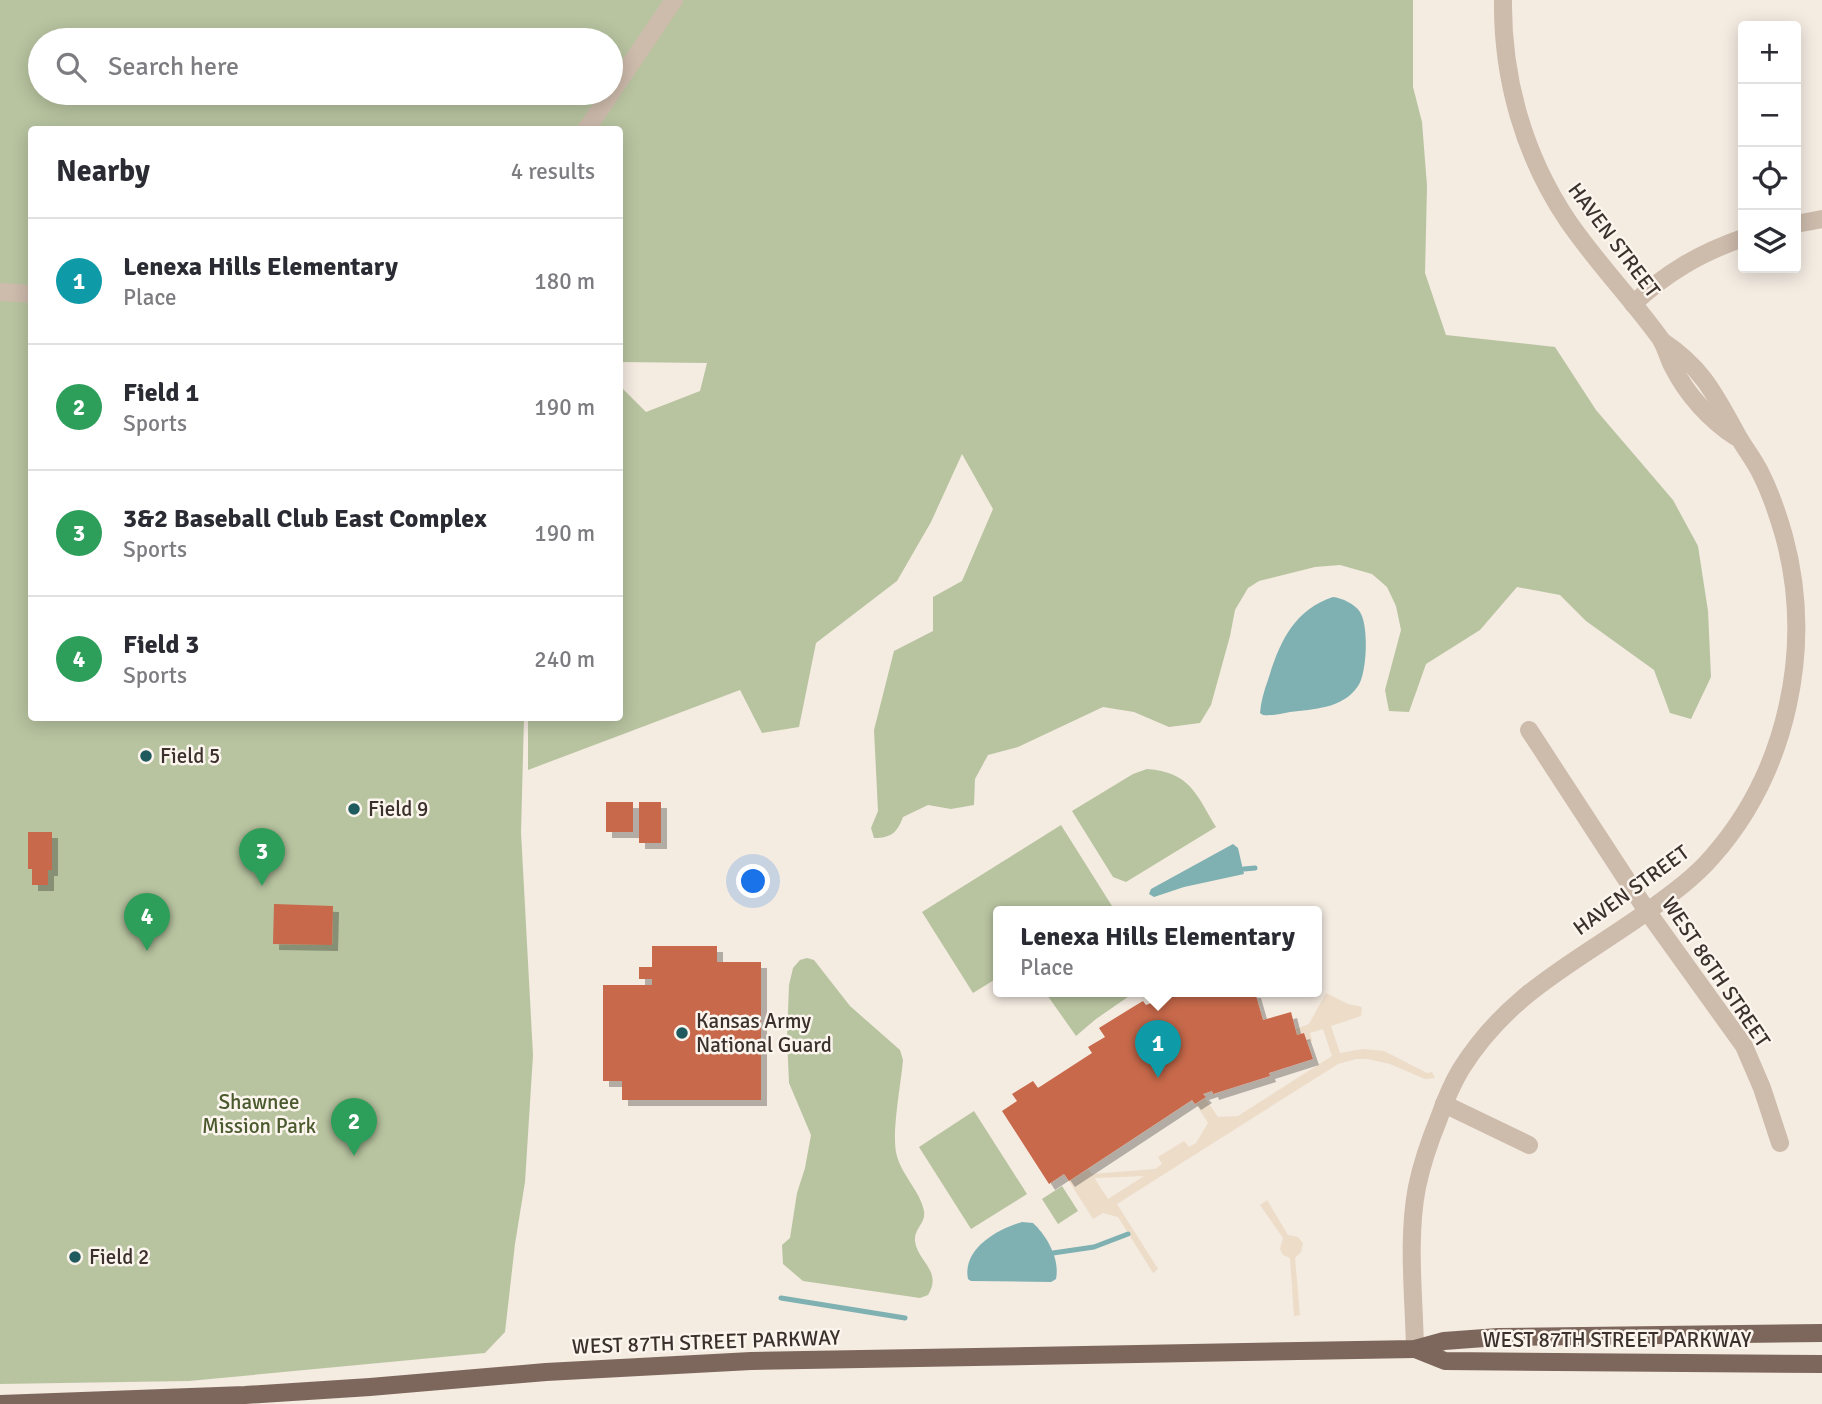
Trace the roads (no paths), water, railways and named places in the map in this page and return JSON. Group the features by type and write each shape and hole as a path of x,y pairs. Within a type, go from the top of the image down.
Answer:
{"main road":[{"name":"WEST 87TH STREET PARKWAY","path":"0,1404 258,1394 545,1372 818,1359 1415,1349 1444,1341 1498,1337 1822,1333"},
{"name":"WEST 87TH STREET PARKWAY","path":"1415,1349 1444,1362 1822,1364"}],"street":[{"path":"623,75 674,0"},
{"name":"HAVEN STREET","path":"1415,1349 1415,1196 1426,1151 1460,1072 1476,1048 1525,994 1692,877 1711,858 1750,806 1770,766 1790,698 1797,611 1788,551 1779,516 1760,472 1709,383 1684,355 1662,341 1569,223 1550,193 1524,131 1509,80 1503,0"},
{"path":"589,126 603,105"},
{"path":"1801,223 1822,219"},
{"path":"1633,304 1657,282 1684,263 1738,240"},
{"path":"0,292 28,294"},
{"name":"WEST 86TH STREET","path":"1529,730 1647,911 1744,1046 1762,1088 1780,1143"},
{"path":"1444,1104 1529,1145"}],"water":[{"path":"1333,597 1352,604 1363,619 1365,661 1358,686 1352,694 1336,704 1263,715 1260,713 1265,688 1283,641 1298,619 1308,610"},
{"path":"1233,844 1238,848 1244,874 1184,887 1154,897 1149,894 1151,889"},
{"path":"1022,1222 1033,1223 1043,1234 1054,1256 1056,1279 1051,1282 968,1279 970,1258 983,1242 992,1235"}],"waterway":[{"path":"1244,869 1255,868"},
{"path":"1053,1253 1094,1247 1128,1234"},
{"path":"781,1298 905,1318"}],"place":[{"name":"Field 5","path":"146,756"},
{"name":"Field 9","path":"354,809"},
{"name":"3&2 Baseball Club East Complex","path":"262,886"},
{"name":"Field 3","path":"147,951"},
{"name":"Kansas Army National Guard","path":"682,1033"},
{"name":"Lenexa Hills Elementary","path":"1158,1078"},
{"name":"Field 1","path":"354,1156"},
{"name":"Field 2","path":"75,1257"}],"park label":[{"name":"Shawnee Mission Park","path":"259,1114"}]}
